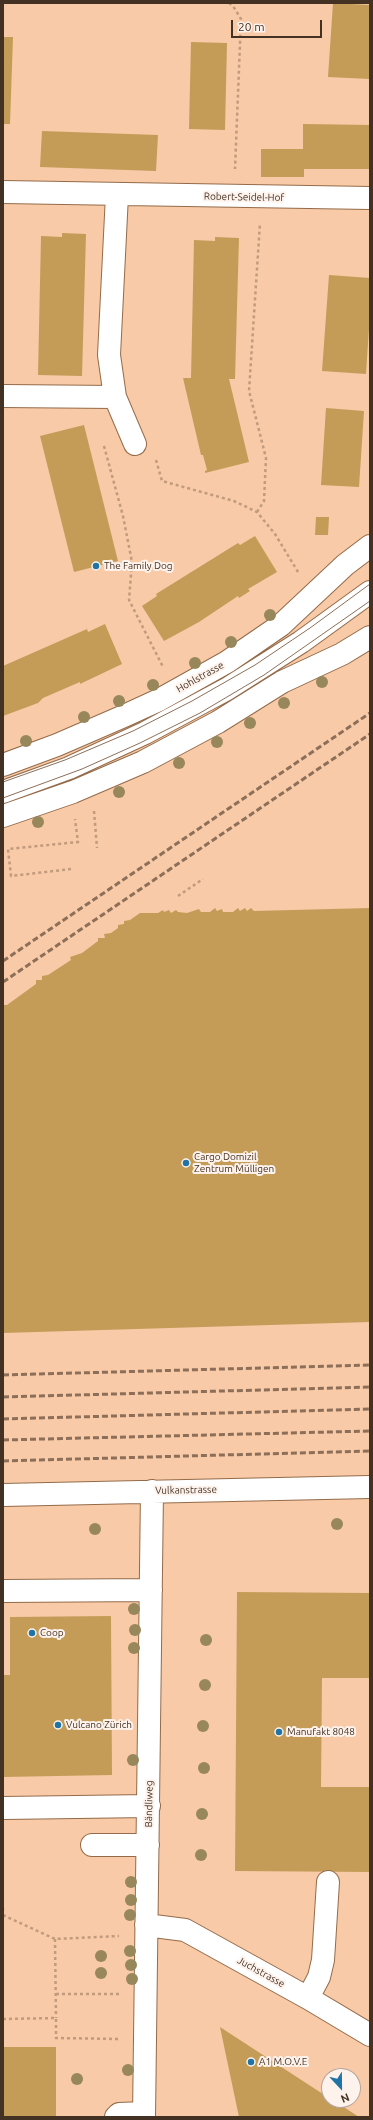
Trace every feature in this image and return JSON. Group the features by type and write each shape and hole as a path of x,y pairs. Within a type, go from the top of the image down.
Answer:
{"street":[{"name":"Robert-Seidel-Hof","path":"3,192 370,198"},
{"path":"117,195 109,355 115,397 135,444"},
{"path":"3,396 115,397"},
{"name":"Hohlstrasse","path":"3,765 57,745 159,700 226,662 281,626 345,565 370,546"},
{"path":"3,792 76,765 145,733 227,689 301,642 370,592"},
{"path":"3,816 73,792 149,758 218,722 282,682 342,654 370,637"},
{"name":"Vulkanstrasse","path":"3,1495 370,1487"},
{"name":"Bändliweg","path":"144,2115 152,1491"},
{"path":"3,1591 151,1590"},
{"path":"3,1808 149,1806"},
{"path":"92,1844 148,1845"},
{"path":"308,1998 319,1977 323,1960 328,1882"},
{"name":"Juchstrasse","path":"146,1925 185,1930 308,1998 370,2036"},
{"path":"116,2117 119,2114 144,2115"}],"path":[{"path":"228,3 233,6 241,19 234,175"},
{"path":"257,512 264,501 266,458 249,391 261,215"},
{"path":"104,443 124,516 132,562 129,600 164,670"},
{"path":"154,454 162,481 234,501 257,512 275,534 298,573"},
{"path":"94,811 97,848"},
{"path":"71,869 11,876 8,849 78,842 75,816"},
{"path":"178,896 203,879"},
{"path":"3,1908 3,1916 54,1938 122,1936"},
{"path":"54,1938 56,2038 120,2039"},
{"path":"56,1994 122,1994"},
{"path":"3,2019 56,2018"}],"building":[{"path":"333,3 370,5 370,79 328,77"},
{"path":"3,37 13,37 10,124 3,124"},
{"path":"191,42 227,43 225,130 189,129"},
{"path":"303,124 370,125 370,169 304,169 304,177 261,177 261,149 303,149"},
{"path":"42,131 158,135 156,171 40,167"},
{"path":"62,233 86,234 82,376 38,375 41,236 62,237"},
{"path":"215,237 239,238 235,379 229,379 249,462 205,473 207,470 203,455 201,455 183,378 191,378 194,240 215,241"},
{"path":"329,275 370,278 370,313 366,374 322,371"},
{"path":"326,408 364,411 359,487 321,485"},
{"path":"84,425 118,561 74,572 40,436"},
{"path":"316,517 329,517 328,535 315,535"},
{"path":"255,536 277,572 248,589 250,591 239,598 238,596 199,622 164,641 142,606 157,596 156,594 238,543 240,545"},
{"path":"105,624 122,664 80,684 80,682 43,698 38,703 3,716 3,666 87,629 88,632"},
{"name":"Cargo Domizil Zentrum Mülligen","path":"215,908 217,911 222,909 223,912 233,912 238,908 240,911 245,908 247,911 251,908 254,911 370,908 370,1322 3,1333 3,1005 7,1005 36,984 36,980 42,980 42,976 48,975 71,960 70,957 82,953 98,941 98,938 105,938 104,934 111,933 118,928 118,925 124,924 124,921 130,920 140,913 158,913 163,910 164,912 169,910 171,913 176,910 178,912 187,913 199,909 201,912 210,912"},
{"name":"Manufakt 8048","path":"237,1592 370,1593 370,1678 322,1678 321,1787 370,1787 370,1872 235,1871"},
{"name":"Vulcano Zürich","path":"111,1616 112,1775 3,1777 3,1675 10,1675 10,1617"},
{"name":"A1 M.O.V.E","path":"220,2027 321,2093 321,2108 345,2108 359,2117 239,2117"},
{"path":"3,2047 56,2047 56,2117 3,2117"}],"tram line":[{"path":"3,782 65,760 133,731 192,701 255,665 310,628 370,584"},
{"path":"3,798 82,769 140,743 200,713 264,675 370,601"}],"railway":[{"path":"3,961 370,713"},
{"path":"3,982 370,734"},
{"path":"3,1375 370,1365"},
{"path":"3,1397 370,1387"},
{"path":"3,1419 370,1409"},
{"path":"3,1440 370,1431"},
{"path":"3,1461 370,1451"}],"place":[{"name":"The Family Dog","path":"96,566"},
{"name":"Cargo Domizil Zentrum Mülligen","path":"186,1163"},
{"name":"Coop","path":"32,1633"},
{"name":"Vulcano Zürich","path":"58,1725"},
{"name":"Manufakt 8048","path":"279,1732"},
{"name":"A1 M.O.V.E","path":"251,2062"}]}
